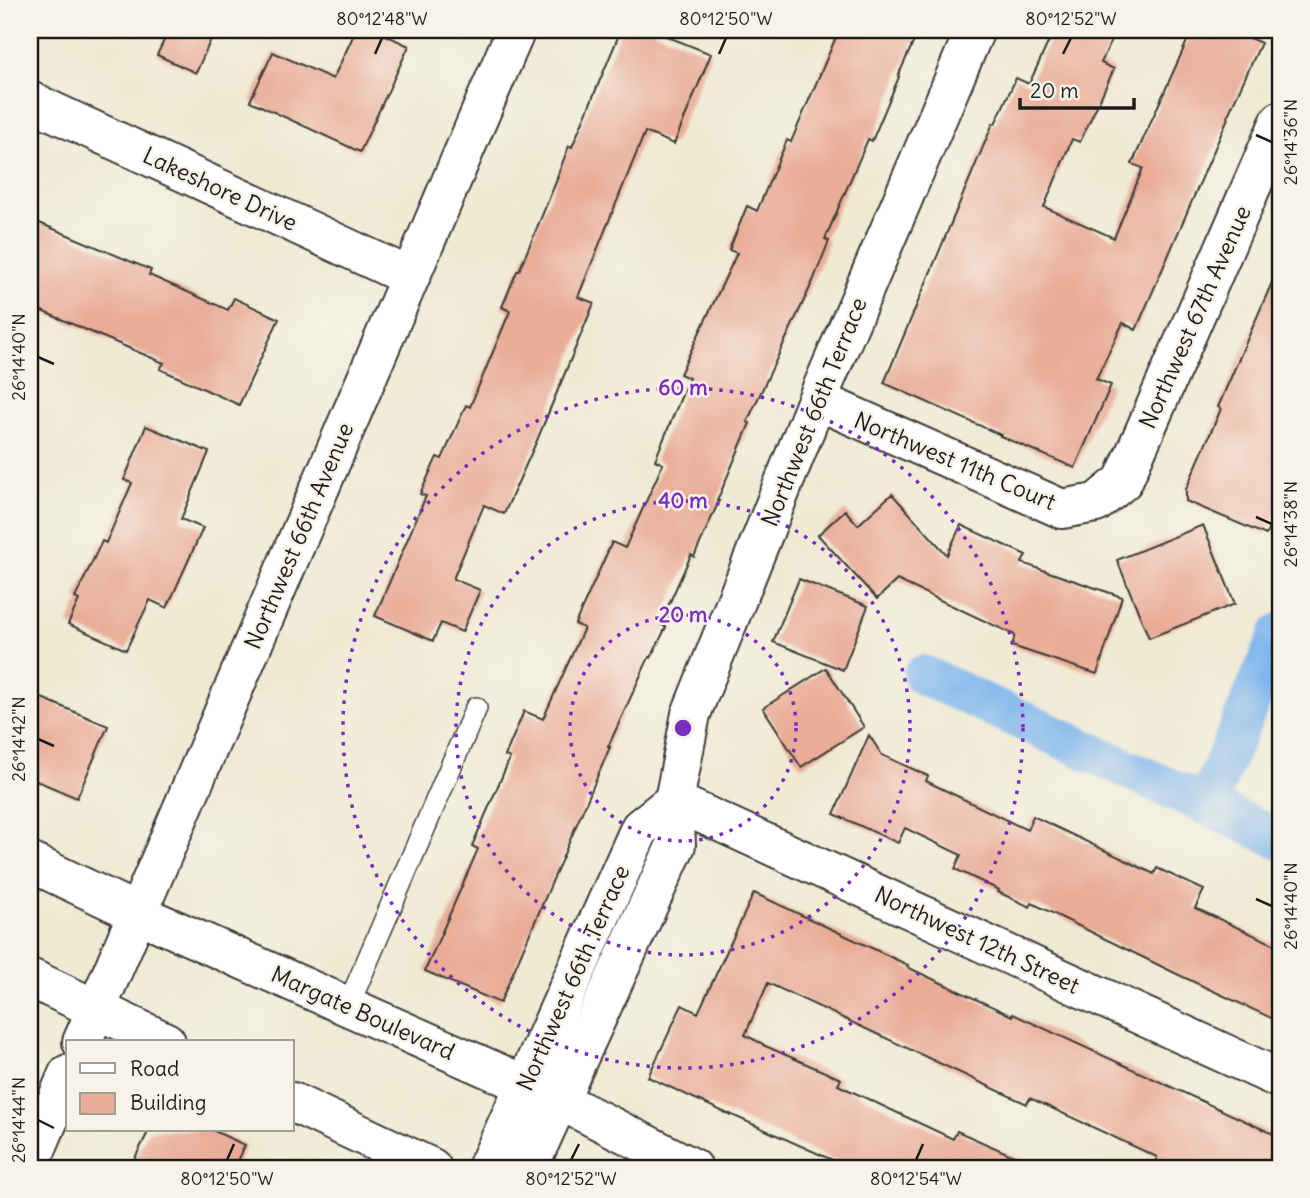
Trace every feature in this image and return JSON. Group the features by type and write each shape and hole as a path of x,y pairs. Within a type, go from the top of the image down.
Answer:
{"street":[{"name":"Northwest 66th Avenue","path":"89,1026 516,30"},
{"name":"Northwest 66th Terrace","path":"486,1168 542,1093 676,845 674,801 691,714 817,400 975,30"},
{"name":"Lakeshore Drive","path":"30,101 410,277"},
{"name":"Northwest 67th Avenue","path":"1096,503 1123,481 1280,121"},
{"name":"Northwest 11th Court","path":"817,400 1062,509 1096,503"},
{"name":"Northwest 12th Street","path":"674,801 1280,1079"},
{"name":"Margate Boulevard","path":"30,863 542,1093 693,1168"},
{"path":"30,978 89,1026 156,1040"},
{"path":"30,1164 66,1079"},
{"name":"Northwest 66th Terrace","path":"528,1168 542,1093"},
{"path":"294,1103 432,1168"}],"lane":[{"path":"348,1006 476,708"}],"building":[{"path":"169,30 215,30 196,73 157,55"},
{"path":"356,30 375,30 409,46 360,152 250,101 273,52 333,79"},
{"path":"621,30 651,30 711,54 674,144 645,132 578,297 594,303 538,438 504,514 484,505 453,579 480,590 462,632 441,623 433,641 375,616 426,496 420,494 437,457 442,459 466,405 470,407 510,311 502,307"},
{"path":"839,30 919,30 872,141 868,139 825,239 829,241 813,281 747,422 750,423 719,501 660,624 666,627 651,658 649,657 608,747 500,1003 425,971 478,849 472,846 510,758 505,756 524,711 543,719 584,628 575,624 612,542 625,548 663,464 655,460 689,378 680,374 737,253 729,250 747,206 757,211 787,140 791,142"},
{"path":"1054,30 1116,30 1101,63 1114,69 1080,142 1072,139 1044,207 1114,238 1143,168 1132,164 1192,30 1232,30 1261,43 1136,330 1123,323 1096,379 1111,385 1075,468 884,383 993,123 995,124 1016,78 1029,84"},
{"path":"30,219 151,270 149,275 228,310 234,298 279,319 239,405 160,369 164,363 30,306"},
{"path":"1280,264 1280,501 1266,535 1186,501 1186,489"},
{"path":"146,426 209,452 181,519 203,528 167,608 150,600 126,650 68,624 79,600 75,598 102,541 106,543 132,483 124,480"},
{"path":"892,494 947,555 961,525 1026,555 1022,563 1122,597 1097,674 1012,646 1015,635 897,580 877,599 818,535 845,510 858,525"},
{"path":"1203,525 1235,604 1149,638 1117,560"},
{"path":"799,579 868,606 843,670 773,642"},
{"path":"826,668 864,727 801,767 763,708"},
{"path":"30,693 108,726 77,798 30,778"},
{"path":"869,735 882,755 928,776 926,781 1027,830 1033,816 1154,874 1157,868 1204,890 1195,908 1280,947 1280,1022 1032,903 1030,907 998,892 999,890 955,869 961,855 905,828 898,843 834,814"},
{"path":"754,893 1012,1016 1013,1014 1280,1137 1280,1168 1174,1168 1156,1160 1157,1157 1030,1098 1027,1104 768,983 745,1035 841,1079 838,1085 953,1139 957,1131 1041,1168 850,1168 648,1077 682,1005 698,1013"},
{"path":"148,1132 216,1132 245,1145 235,1168 130,1168"}],"waterway":[{"path":"1206,805 1280,633"},
{"path":"923,675 1280,839"}]}
